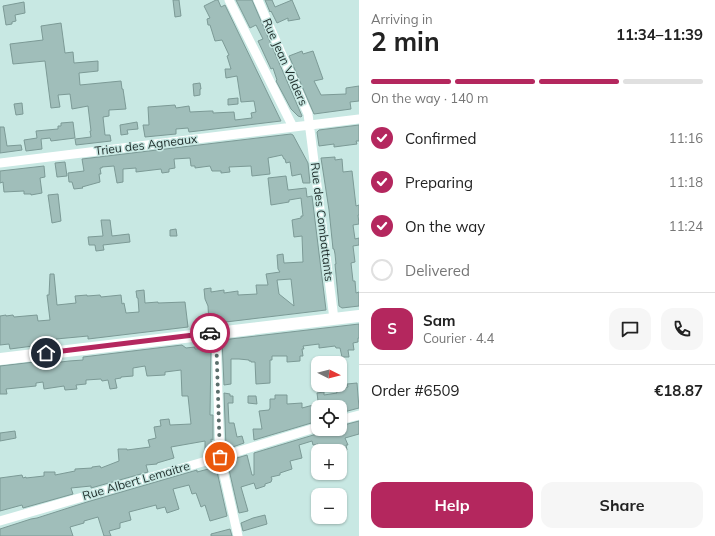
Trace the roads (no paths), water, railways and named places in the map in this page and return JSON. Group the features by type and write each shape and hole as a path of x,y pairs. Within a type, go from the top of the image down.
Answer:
{"main road":[{"path":"0,359 359,316"}],"street":[{"path":"229,0 293,127"},
{"name":"Rue Jean Volders","path":"258,0 308,114 310,125"},
{"name":"Trieu des Agneaux","path":"0,163 359,119"},
{"name":"Rue des Combattants","path":"310,125 334,319"},
{"path":"216,333 220,457 238,536"},
{"path":"347,418 359,415"},
{"name":"Rue Albert Lemaitre","path":"0,521 311,429"}]}
